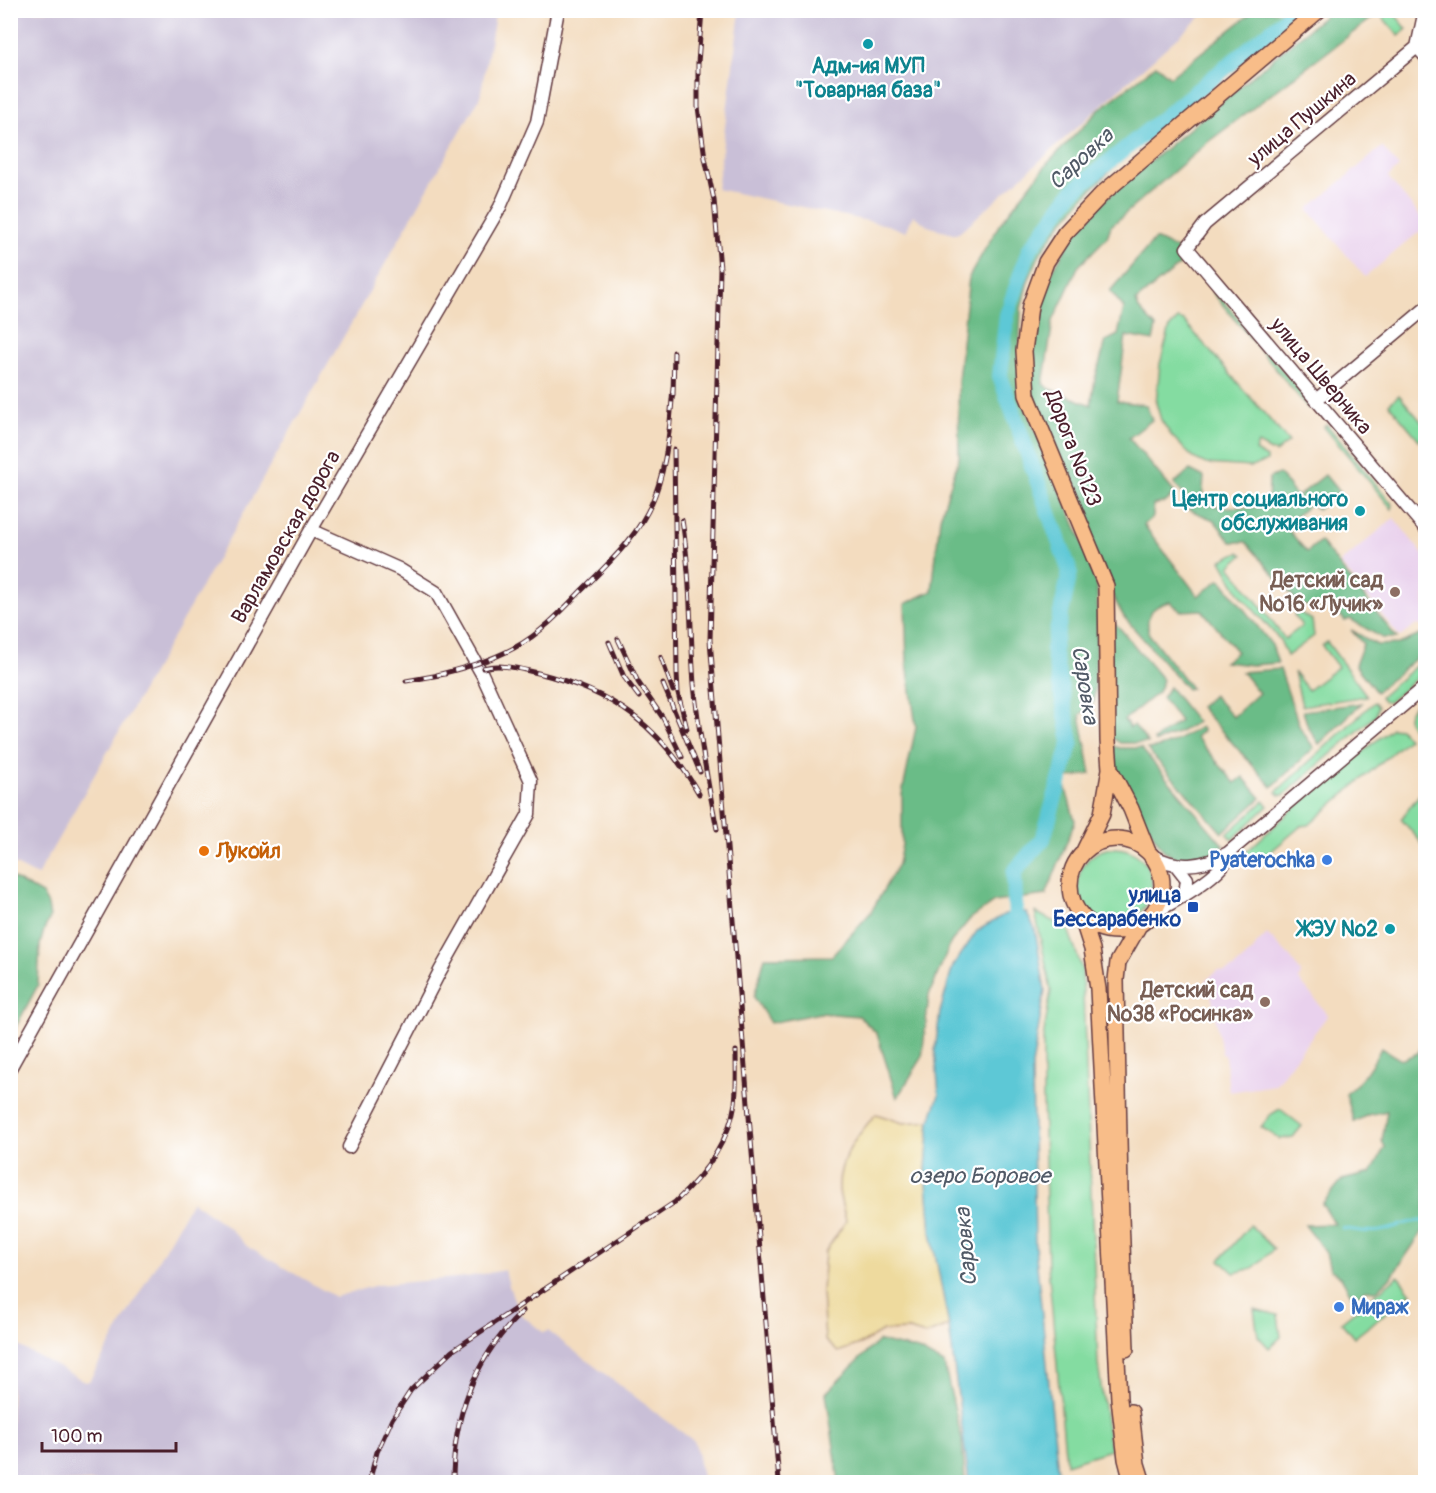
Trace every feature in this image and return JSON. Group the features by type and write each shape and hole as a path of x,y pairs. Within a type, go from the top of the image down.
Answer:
{"main road":[{"name":"Дорога №123","path":"1084,851 1102,814 1110,769 1106,586 1027,395 1024,351 1030,306 1046,262 1065,233 1102,194 1319,10"},
{"name":"Дорога №123","path":"1110,769 1131,808 1150,853"},
{"path":"1132,1482 1124,1447 1120,1320 1116,980 1118,962 1124,948 1138,927 1154,913 1161,899 1162,884 1159,868 1150,853 1140,846 1121,839 1101,841 1084,851 1073,868 1069,888 1092,949 1098,989 1120,1320 1137,1464 1143,1482"},
{"path":"1082,918 1108,931 1126,931 1138,927"}],"street":[{"name":"Варламовская дорога","path":"10,1068 311,530 500,207 537,122 558,10"},
{"path":"1425,10 1417,47 1425,57"},
{"name":"улица Пушкина","path":"1187,248 1205,224 1417,47"},
{"name":"улица Шверника","path":"1187,248 1425,529"},
{"path":"1316,400 1425,308"},
{"path":"311,530 399,569 436,592 482,674 531,781 529,814 440,971 349,1147"},
{"path":"1150,853 1162,861 1193,866 1213,861 1228,853 1425,687"},
{"path":"1154,913 1185,895 1225,862 1228,853"},
{"path":"1176,865 1184,872 1187,879 1185,895"}],"shaded area":[{"path":"740,10 1207,11 959,233 949,233 928,226 913,215 906,232 887,225 717,189"},
{"path":"10,11 496,11 480,97 37,876 10,862"},
{"path":"1382,147 1399,167 1388,177 1425,222 1425,227 1365,277 1308,209"},
{"name":"Детский сад №16 «Лучик»","path":"1394,518 1425,557 1425,622 1421,626 1416,625 1400,637 1340,563"},
{"name":"Детский сад №38 «Росинка»","path":"1267,934 1291,958 1301,973 1299,980 1328,1015 1275,1085 1229,1092 1225,1055 1222,1054 1210,989 1204,982 1218,970 1224,972 1234,968 1254,950"},
{"path":"192,1201 229,1228 248,1247 335,1297 377,1285 466,1277 505,1270 519,1313 544,1333 548,1331 695,1442 703,1482 11,1482 11,1342 86,1382 89,1381"}],"green space":[{"path":"1254,11 1299,11 1246,61 1121,160 1060,225 1041,252 1028,281 1021,309 1018,389 1080,536 1097,587 1094,702 1080,715 1091,774 1063,779 1075,821 1046,895 994,902 970,919 951,942 929,995 922,1058 897,1098 877,1034 859,1016 820,1013 770,1023 754,997 765,957 832,956 871,912 898,864 902,845 902,794 916,727 907,663 905,604 932,591 940,518 959,458 958,381 969,277 999,225 1047,164 1099,110 1156,65 1170,77"},
{"path":"1330,11 1370,11 1375,16 1208,142 1111,226 1107,237 1078,267 1053,321 1043,384 1091,405 1095,379 1106,341 1118,335 1124,308 1110,291 1155,239 1183,252 1180,255 1182,263 1136,301 1139,309 1156,327 1153,341 1126,336 1117,401 1146,405 1152,420 1129,438 1175,493 1166,502 1153,505 1153,517 1144,525 1198,596 1219,580 1222,581 1272,645 1278,663 1252,665 1224,662 1237,652 1202,610 1181,611 1170,602 1163,604 1151,612 1148,622 1149,634 1191,688 1187,689 1124,617 1112,595 1032,395 1030,359 1037,307 1049,277 1073,236 1109,196"},
{"path":"1377,11 1392,11 1407,29 1399,36"},
{"path":"1214,290 1312,405 1308,408 1212,292"},
{"path":"1178,319 1184,321 1289,442 1275,453 1258,444 1255,451 1267,458 1267,461 1251,467 1206,464 1193,458 1171,435 1161,420 1156,403 1160,364 1170,327"},
{"path":"1399,395 1425,426 1425,447 1389,404"},
{"path":"1327,425 1393,505 1392,509 1324,427"},
{"path":"1190,470 1204,477 1202,503 1222,507 1268,507 1269,478 1279,474 1297,497 1325,475 1339,492 1317,510 1311,503 1285,526 1307,552 1320,541 1397,638 1382,638 1350,619 1345,621 1335,609 1300,605 1246,542 1231,542 1214,520 1185,508 1186,497 1174,484"},
{"path":"1239,552 1243,555 1230,566 1285,639 1302,626 1294,615 1297,611 1312,620 1314,636 1287,656 1280,640 1240,594 1221,560"},
{"path":"1110,621 1119,627 1163,680 1158,692 1124,720 1130,728 1134,725 1148,743 1120,743 1110,736"},
{"path":"1351,630 1377,645 1399,644 1425,633 1425,651 1376,692 1355,665 1363,644"},
{"path":"1327,642 1367,696 1302,706 1294,672 1308,690 1338,667 1322,646"},
{"path":"1425,658 1425,671 1389,702 1383,701 1380,697"},
{"path":"1280,669 1300,728 1314,748 1272,787 1200,707 1213,695 1233,717 1259,693 1242,672"},
{"path":"1169,687 1197,722 1156,742 1154,740 1180,721 1162,698"},
{"path":"1425,696 1425,722 1415,731 1408,716 1412,708"},
{"path":"1374,702 1378,707 1376,715 1284,795 1276,792"},
{"path":"1362,703 1319,744 1308,727 1303,711"},
{"path":"1200,727 1203,731 1196,737 1235,783 1243,777 1261,798 1222,833 1147,749 1168,744"},
{"path":"1392,728 1400,729 1408,739 1309,825 1301,826 1254,866 1244,854 1296,806"},
{"path":"1112,746 1141,748 1224,846 1204,859 1178,859 1163,850 1127,793 1112,761"},
{"path":"1419,795 1425,802 1425,847 1401,819"},
{"path":"1264,801 1268,806 1232,840 1227,834"},
{"path":"1122,848 1142,858 1150,871 1152,885 1150,899 1142,912 1129,920 1108,922 1088,912 1080,899 1078,878 1088,858 1101,850"},
{"path":"11,877 42,894 48,905 50,918 40,945 38,985 11,1036"},
{"path":"1035,912 1068,929 1082,969 1098,1364 1110,1450 1066,1464 1048,1266 1043,1039 1051,990"},
{"path":"1425,1040 1425,1228 1392,1276 1376,1291 1365,1290 1353,1298 1341,1277 1330,1269 1326,1253 1305,1225 1335,1224 1322,1204 1342,1180 1371,1173 1385,1147 1382,1141 1387,1111 1368,1115 1354,1122 1346,1094 1366,1073 1381,1048 1401,1060 1418,1053"},
{"path":"1280,1109 1302,1126 1293,1137 1280,1139 1261,1127 1270,1115"},
{"path":"1250,1225 1274,1249 1253,1268 1234,1273 1220,1260"},
{"path":"1398,1276 1411,1293 1354,1338 1341,1322"},
{"path":"1254,1309 1278,1315 1281,1337 1269,1348 1258,1336"},
{"path":"878,1341 918,1350 944,1364 962,1440 965,1482 839,1482 826,1393"}],"sand":[{"path":"876,1114 903,1123 930,1121 926,1169 931,1232 949,1326 925,1335 909,1330 883,1331 863,1343 838,1352 825,1340 822,1292 825,1252 846,1221 839,1192 842,1167 850,1148"}],"water":[{"name":"озеро Боровое","path":"1026,912 1035,929 1045,990 1032,1066 1035,1246 1059,1482 969,1482 949,1326 931,1232 926,1169 930,1121 939,1095 935,1051 940,1012 953,966 977,931 1005,914"}],"waterway":[{"name":"Саровка","path":"1014,934 1016,925 1014,872 1043,839 1071,742 1053,649 1070,572 1000,376 1007,315 1029,250 1073,191 1283,21 1292,10"},
{"path":"1342,1228 1375,1232 1426,1221"}],"railway":[{"path":"702,10 698,63 698,107 714,200 720,269 710,640 779,1482"},
{"path":"673,395 674,352"},
{"path":"437,675 496,657 532,637 602,570 633,535 649,509 663,469 673,387"},
{"path":"674,449 677,673 678,693 687,729"},
{"path":"682,520 689,582 696,702 717,829"},
{"path":"618,639 638,682 663,718 682,757"},
{"path":"609,642 624,677 639,697"},
{"path":"661,657 673,691"},
{"path":"483,668 504,666 538,673 590,690 612,702 651,731 668,749 699,794"},
{"path":"406,681 445,674"},
{"path":"663,684 700,772"},
{"path":"369,1482 377,1452 392,1419 411,1390 452,1351 675,1202 696,1181 721,1145 732,1118 736,1097 736,1051"},
{"path":"453,1482 457,1434 470,1389 491,1348 523,1311"}],"place":[{"name":"Адм-ия МУП \"Товарная база\"","path":"868,44"},
{"name":"Центр социального обслуживания","path":"1360,511"},
{"name":"Детский сад №16 «Лучик»","path":"1395,592"},
{"name":"Лукойл","path":"204,851"},
{"name":"Pyaterochka","path":"1327,860"},
{"name":"улица Бессарабенко","path":"1193,907"},
{"name":"ЖЭУ №2","path":"1390,929"},
{"name":"Детский сад №38 «Росинка»","path":"1265,1002"},
{"name":"Мираж","path":"1339,1307"}]}
